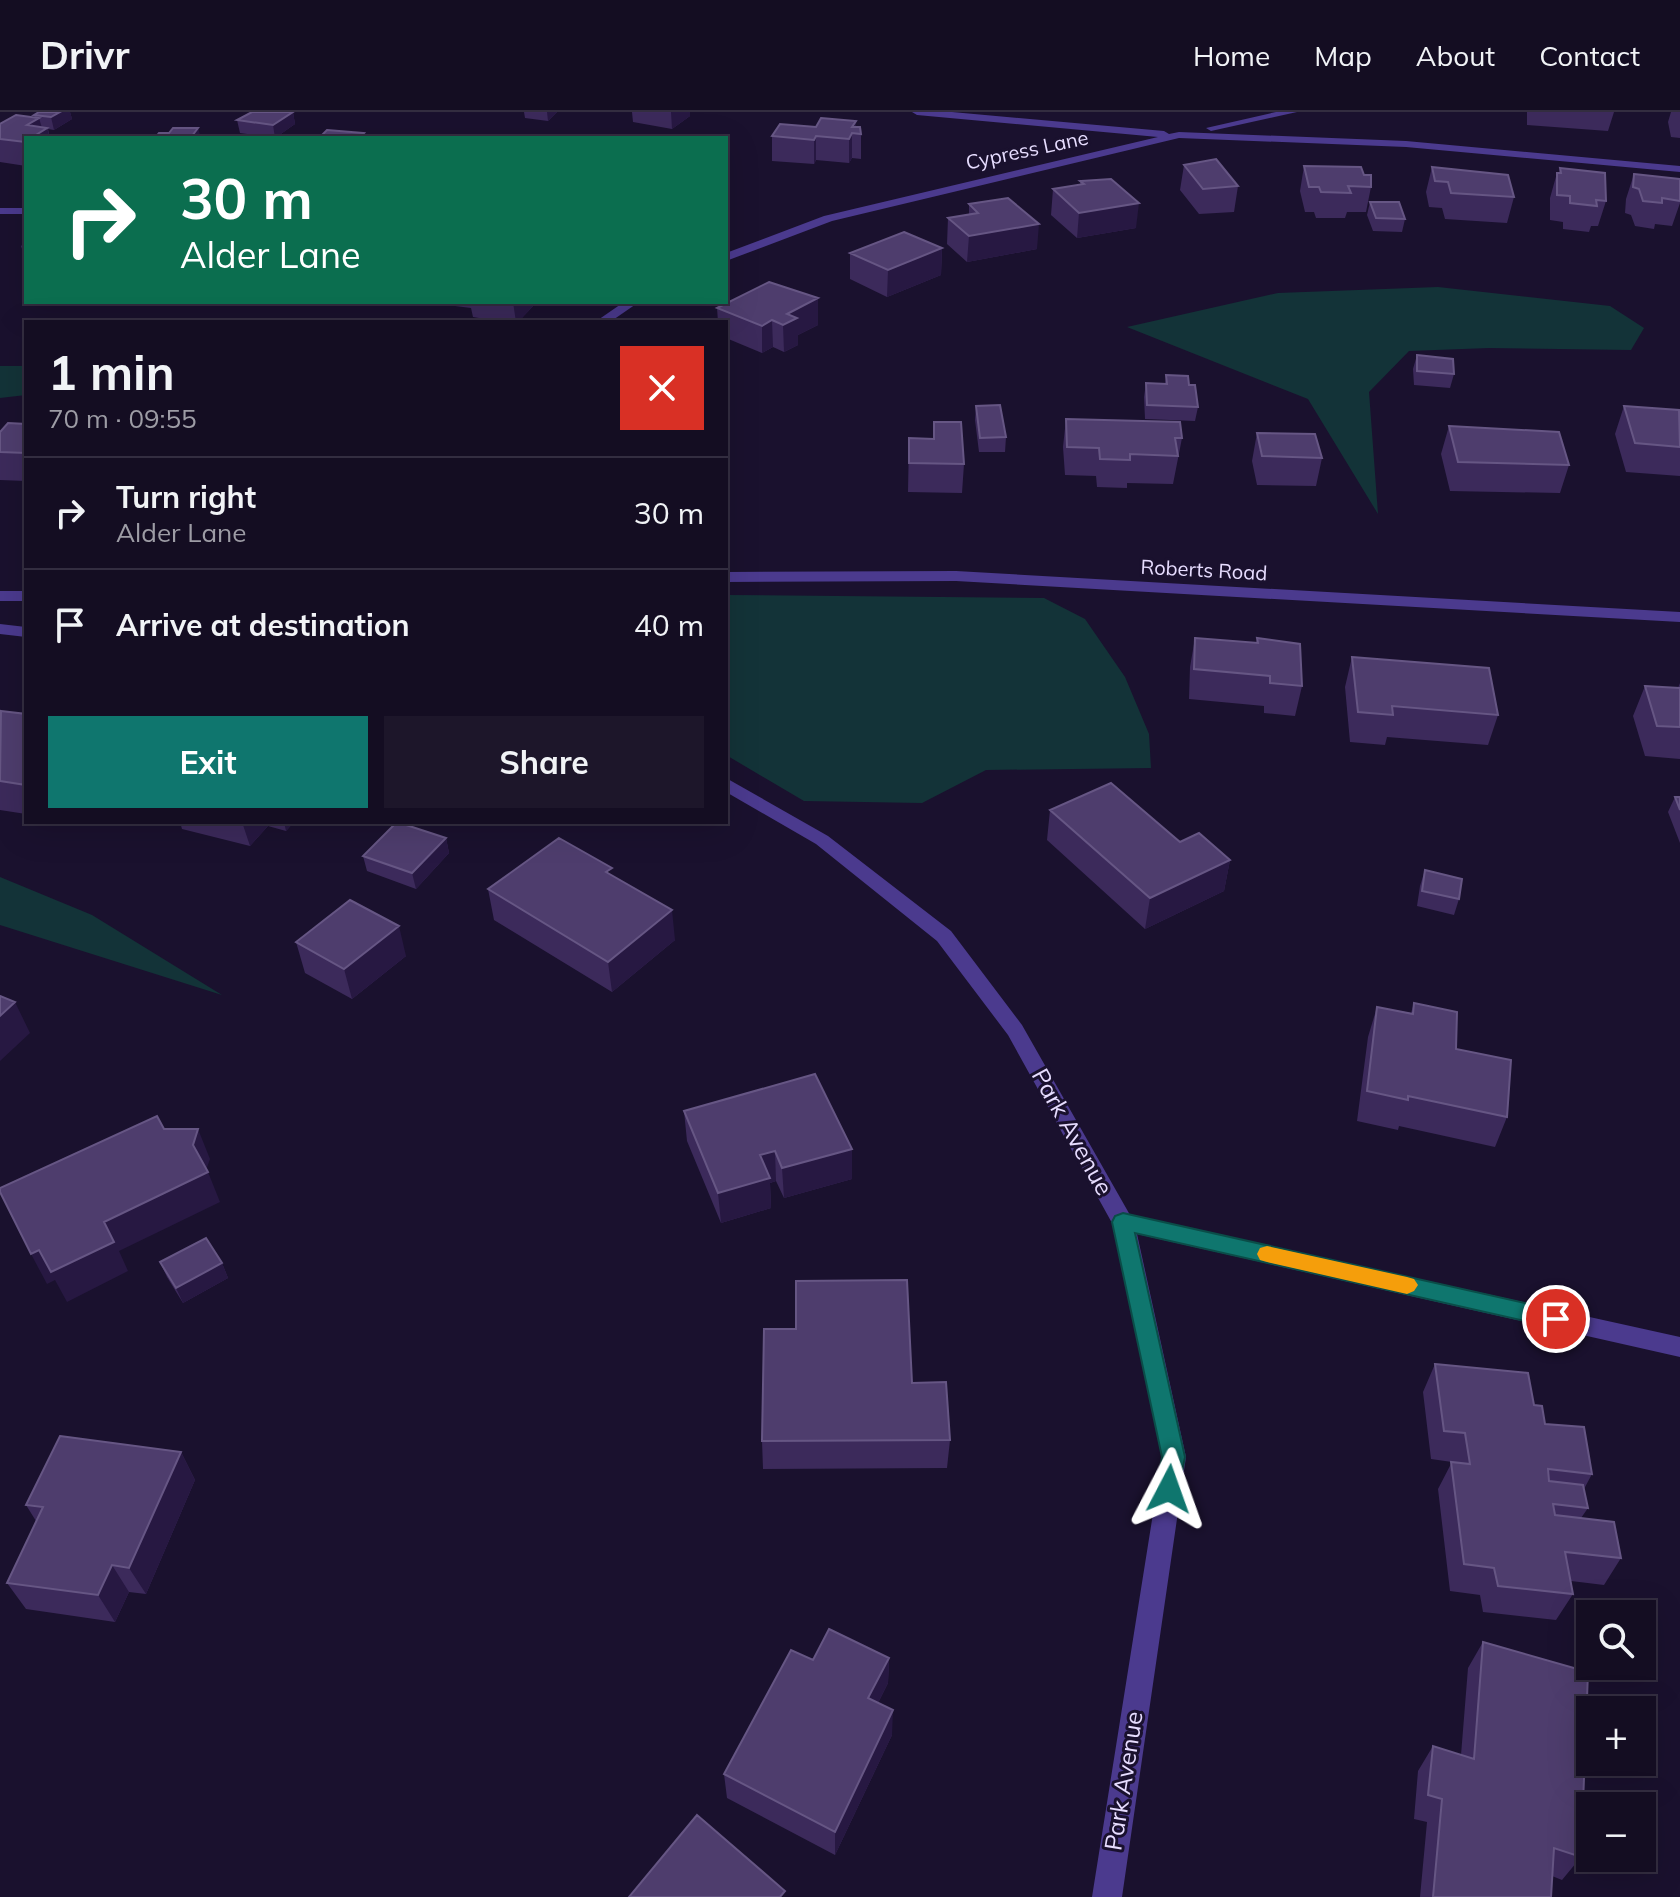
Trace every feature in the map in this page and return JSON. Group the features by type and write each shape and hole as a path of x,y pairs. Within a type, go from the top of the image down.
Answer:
{"street":[{"path":"917,112 1179,135 1292,112"},
{"name":"Cypress Lane","path":"728,256 828,218 1179,135 1406,144 1680,169"},
{"path":"0,211 24,211"},
{"path":"604,320 630,304"},
{"name":"Roberts Road","path":"728,577 956,576 1680,617"},
{"path":"0,596 24,596"},
{"path":"0,629 24,632"},
{"name":"Park Avenue","path":"728,785 822,840 944,936 1015,1030 1123,1222 1174,1457 1107,1897"},
{"path":"1123,1222 1680,1347"}],"green space":[{"path":"1438,287 1610,306 1644,328 1631,350 1489,348 1409,351 1369,392 1378,514 1308,399 1127,327 1278,293"},
{"path":"0,366 24,366 24,395 0,398"},
{"path":"728,595 1044,598 1085,619 1125,677 1149,734 1151,768 986,770 922,803 804,801 728,756"},
{"path":"0,877 92,915 222,995 0,925"}],"building":[{"path":"39,112 60,112 51,117 34,115"},
{"path":"252,112 293,112 273,125 237,120"},
{"path":"16,115 39,118 27,125 47,128 34,136 24,136 24,142 0,139 0,124"},
{"path":"821,118 856,121 852,127 860,127 861,134 852,133 849,139 816,136 814,140 772,136 780,124 816,127"},
{"path":"173,128 198,128 192,136 157,136 169,133"},
{"path":"327,130 364,133 361,136 321,136"},
{"path":"1216,159 1238,186 1203,189 1184,165"},
{"path":"1304,166 1361,167 1364,175 1371,175 1371,187 1348,186 1351,193 1321,192 1319,187 1309,187"},
{"path":"1432,167 1508,175 1514,197 1451,193 1448,182 1435,181"},
{"path":"1560,168 1605,173 1606,201 1596,200 1597,206 1570,203 1570,196 1557,195 1557,173 1561,173"},
{"path":"1634,174 1680,179 1680,201 1662,198 1662,203 1643,201 1639,189 1633,187"},
{"path":"1111,179 1139,203 1079,213 1053,189 1084,184 1080,181"},
{"path":"1008,198 1039,224 969,236 948,218 978,213 969,204"},
{"path":"1370,202 1399,202 1405,219 1376,218"},
{"path":"904,232 942,248 888,270 850,253"},
{"path":"769,282 818,298 787,314 797,318 783,325 772,320 762,326 717,308"},
{"path":"1417,355 1453,359 1454,374 1417,371"},
{"path":"1166,375 1188,376 1189,385 1195,385 1198,407 1147,405 1146,383 1167,384"},
{"path":"1000,405 1006,437 980,438 976,406"},
{"path":"1624,406 1679,410 1680,447 1635,443"},
{"path":"1066,419 1180,422 1182,438 1175,438 1178,456 1130,454 1130,460 1100,459 1099,448 1067,447"},
{"path":"934,422 961,422 964,464 909,463 909,438 934,439"},
{"path":"8,423 24,424 24,453 0,452 0,432"},
{"path":"1449,426 1559,432 1569,465 1458,462"},
{"path":"1257,433 1315,434 1322,458 1262,456"},
{"path":"1195,638 1258,643 1257,638 1300,644 1302,686 1270,683 1270,676 1194,669"},
{"path":"1352,657 1489,668 1498,715 1392,706 1393,715 1358,712"},
{"path":"1645,686 1680,688 1680,727 1657,726"},
{"path":"1,711 24,714 24,785 0,781"},
{"path":"1111,783 1180,842 1199,833 1230,860 1150,898 1050,810"},
{"path":"395,824 446,838 412,873 363,856"},
{"path":"559,838 612,868 606,872 672,910 608,962 488,889"},
{"path":"1425,870 1462,879 1459,899 1422,891"},
{"path":"350,900 399,926 344,969 296,942"},
{"path":"0,996 15,1002 0,1016"},
{"path":"1414,1003 1457,1012 1456,1049 1511,1060 1507,1117 1408,1096 1408,1100 1367,1091 1377,1007 1413,1014"},
{"path":"815,1074 852,1149 782,1168 775,1151 760,1155 770,1178 718,1193 684,1111"},
{"path":"157,1116 164,1129 198,1129 193,1145 208,1172 104,1222 114,1242 51,1272 39,1250 31,1254 0,1188"},
{"path":"206,1238 222,1263 176,1288 160,1262"},
{"path":"907,1280 912,1383 946,1382 950,1440 762,1441 764,1329 796,1329 796,1281"},
{"path":"1435,1364 1528,1373 1534,1405 1542,1406 1545,1424 1584,1427 1592,1474 1548,1469 1549,1481 1583,1485 1588,1508 1553,1504 1555,1515 1614,1522 1621,1558 1565,1552 1573,1594 1498,1586 1494,1568 1464,1564 1451,1462 1470,1464 1465,1433 1444,1431"},
{"path":"60,1436 181,1452 129,1568 112,1565 98,1595 7,1583 43,1507 26,1505"},
{"path":"829,1629 889,1658 868,1698 893,1710 835,1832 724,1774 791,1650 813,1660"},
{"path":"1483,1642 1576,1669 1576,1680 1588,1680 1587,1696 1576,1696 1576,1776 1584,1776 1583,1792 1576,1792 1576,1855 1554,1848 1551,1897 1433,1897 1442,1799 1428,1795 1433,1746 1474,1759"},
{"path":"697,1815 785,1891 780,1897 629,1897"}],"slow traffic":[{"path":"1267,1254 1407,1285"}],"route":[{"path":"1169,1489 1174,1457 1123,1222 1556,1319"}]}
